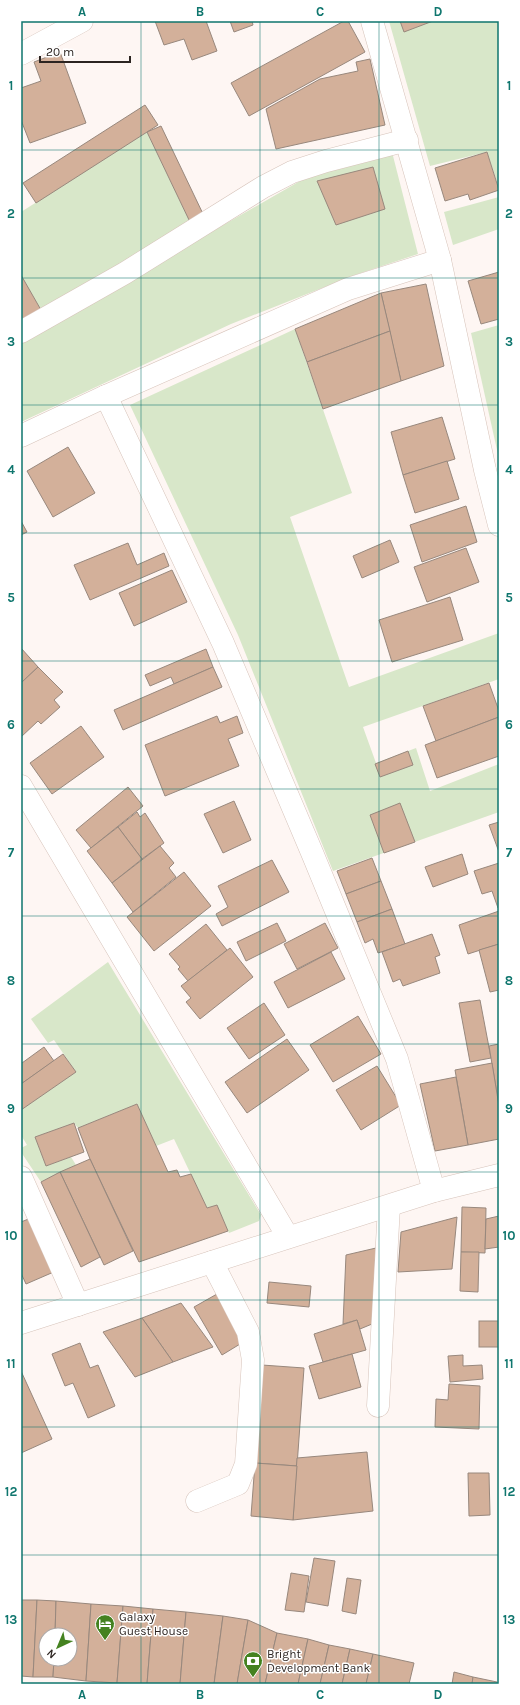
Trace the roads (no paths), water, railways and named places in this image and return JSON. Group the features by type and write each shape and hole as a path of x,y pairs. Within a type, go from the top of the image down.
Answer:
{"street":[{"path":"21,54 82,21"},
{"path":"372,21 440,260 484,470 499,525"},
{"path":"21,332 125,273 263,187 292,172 326,161 407,140"},
{"path":"21,436 106,396 348,289 440,260"},
{"path":"106,396 223,643 314,855 397,1059 434,1192"},
{"path":"21,786 288,1237"},
{"path":"21,1322 78,1306 288,1237 434,1192 499,1175"},
{"path":"21,1177 78,1306"},
{"path":"378,1406 389,1206"},
{"path":"197,1500 238,1484 246,1464 252,1382 253,1360 248,1332 212,1262"}],"place":[{"name":"Galaxy Guest House","path":"105,1641"},
{"name":"Bright Development Bank","path":"253,1678"}]}
